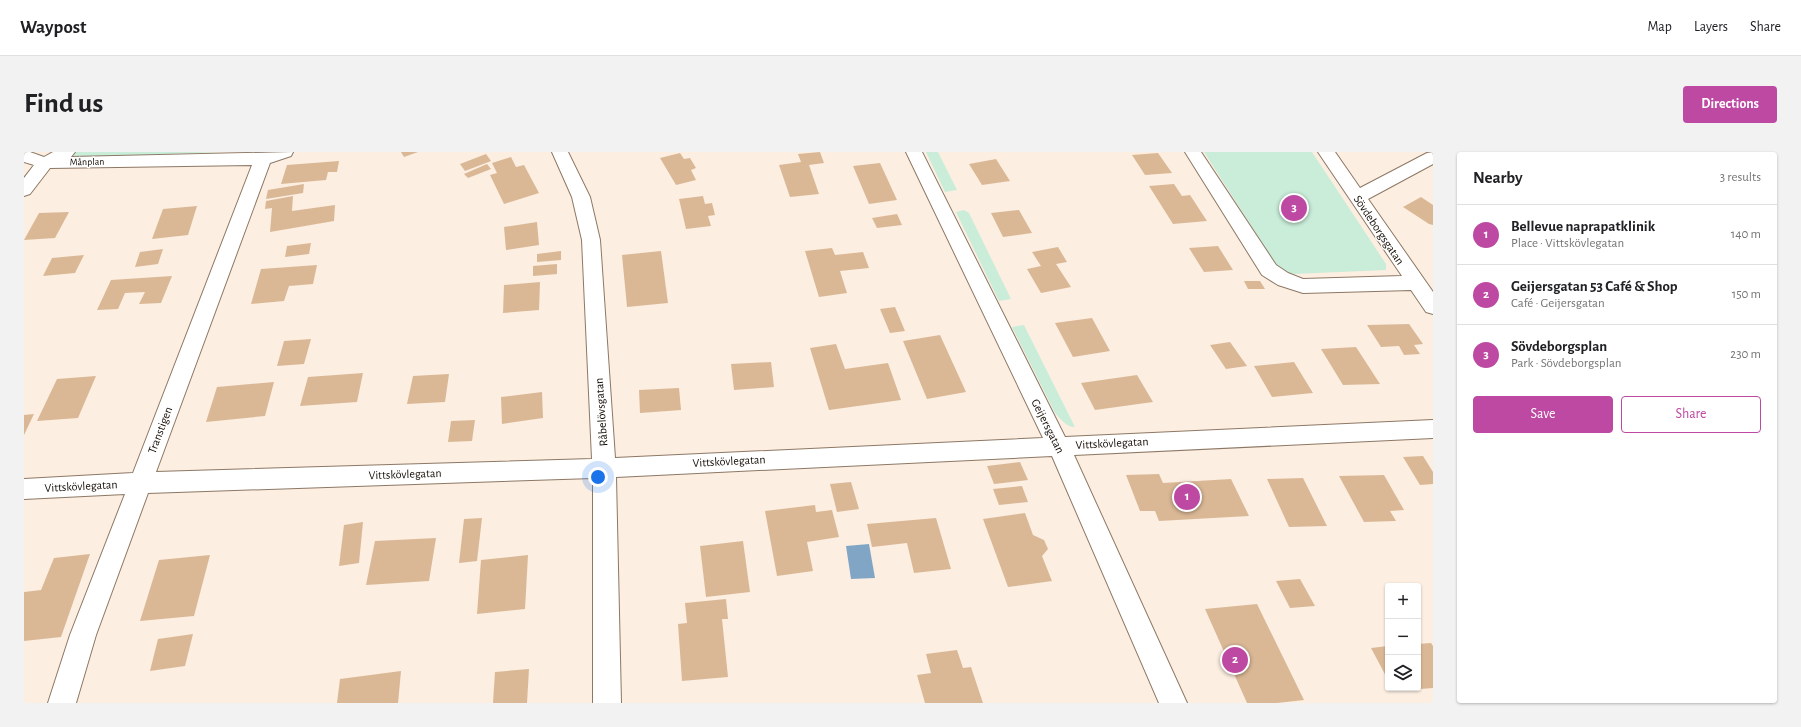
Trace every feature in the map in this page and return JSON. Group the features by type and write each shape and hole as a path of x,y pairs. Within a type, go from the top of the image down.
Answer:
{"street":[{"name":"Månplan","path":"45,162 67,152"},
{"name":"Månplan","path":"45,162 259,156 285,152"},
{"name":"Råbelövsgatan","path":"560,152 581,197 591,240 604,468 607,703"},
{"name":"Geijersgatan","path":"914,152 981,292 1058,445 1173,703"},
{"path":"1193,152 1269,270 1279,278 1290,284 1303,286 1415,283"},
{"name":"Sövdeborgsgatan","path":"1326,152 1433,307"},
{"path":"24,156 45,162 24,190"},
{"name":"Transtigen","path":"62,703 83,635 259,156"},
{"path":"1358,197 1433,157"},
{"name":"Vittskövlegatan","path":"24,489 140,483 604,468 1058,445 1433,429"}],"green space":[{"path":"73,152 221,152 64,158"},
{"path":"926,152 938,152 957,190 945,192"},
{"path":"1204,152 1312,152 1386,264 1386,270 1294,274 1281,270 1276,265"},
{"path":"964,210 969,213 1011,299 999,301 956,212"},
{"path":"1024,325 1075,427 1066,424 1055,413 1012,327"}],"water":[{"path":"869,544 875,578 851,579 846,546"}],"building":[{"path":"401,152 418,152 404,157"},
{"path":"820,152 824,163 809,165 819,194 790,197 779,165 801,162 798,154"},
{"path":"680,153 684,159 690,158 696,168 691,170 696,180 676,185 660,158"},
{"path":"1158,153 1172,173 1145,175 1132,155"},
{"path":"486,154 491,161 465,171 460,164"},
{"path":"511,157 516,167 524,165 539,193 504,204 490,175 497,173 492,163"},
{"path":"996,159 1010,181 982,185 969,164"},
{"path":"339,161 337,172 328,172 326,180 281,184 287,165"},
{"path":"880,163 897,200 869,204 853,166"},
{"path":"487,164 491,169 468,178 464,174"},
{"path":"304,184 303,193 266,199 268,190"},
{"path":"1174,184 1182,196 1190,195 1207,221 1173,224 1149,186"},
{"path":"293,196 292,211 335,205 334,221 270,232 272,208 265,209 266,201"},
{"path":"703,196 705,204 712,203 715,215 708,216 711,226 686,229 679,199"},
{"path":"1421,197 1433,205 1433,225 1429,224 1403,207"},
{"path":"197,206 188,235 152,239 163,209"},
{"path":"1019,210 1032,233 1003,237 991,213"},
{"path":"69,212 55,238 24,240 39,213"},
{"path":"897,214 902,225 877,228 872,218"},
{"path":"537,222 539,245 506,250 504,227"},
{"path":"311,243 309,254 285,257 287,246"},
{"path":"1218,246 1233,270 1204,272 1189,248"},
{"path":"1058,247 1067,262 1056,264 1071,287 1041,293 1027,269 1041,266 1032,252"},
{"path":"832,248 835,255 863,252 869,268 840,271 847,293 819,297 805,251"},
{"path":"163,249 158,264 135,267 140,252"},
{"path":"561,251 561,260 537,262 537,254"},
{"path":"661,251 668,303 627,307 622,255"},
{"path":"84,255 75,273 43,276 52,258"},
{"path":"557,264 557,274 533,276 533,266"},
{"path":"317,265 313,284 289,286 284,301 251,304 261,269"},
{"path":"172,276 161,303 139,304 145,292 125,293 118,309 97,310 111,280"},
{"path":"1244,281 1260,281 1265,289 1248,289"},
{"path":"540,282 539,310 503,313 504,285"},
{"path":"895,307 905,331 890,333 880,309"},
{"path":"1092,318 1110,351 1073,357 1055,323"},
{"path":"1409,324 1423,344 1414,345 1420,354 1404,355 1399,346 1381,347 1367,325"},
{"path":"940,335 966,392 927,399 903,341"},
{"path":"311,339 304,364 277,366 284,341"},
{"path":"1230,342 1247,366 1226,369 1210,345"},
{"path":"836,344 845,369 888,363 901,400 829,410 810,348"},
{"path":"1356,347 1380,384 1343,385 1321,349"},
{"path":"771,362 774,387 734,390 731,364"},
{"path":"1294,362 1313,393 1272,397 1254,366"},
{"path":"363,373 357,402 300,406 308,377"},
{"path":"449,374 445,402 407,404 413,376"},
{"path":"1137,375 1153,402 1095,410 1081,383"},
{"path":"96,376 78,418 37,421 57,379"},
{"path":"274,382 265,416 206,422 217,387"},
{"path":"679,388 681,410 640,413 639,390"},
{"path":"542,392 543,418 502,424 501,397"},
{"path":"34,414 24,435 24,415"},
{"path":"475,420 472,441 448,442 451,421"},
{"path":"1423,456 1433,472 1433,484 1420,485 1403,457"},
{"path":"1020,462 1028,480 994,484 987,466"},
{"path":"1159,474 1163,483 1231,479 1249,516 1159,521 1155,511 1140,511 1126,475"},
{"path":"1384,475 1404,510 1390,511 1396,521 1364,522 1339,476"},
{"path":"1303,478 1327,526 1289,527 1267,479"},
{"path":"851,482 859,509 837,512 830,484"},
{"path":"1022,486 1028,502 999,505 993,489"},
{"path":"815,505 816,512 832,510 839,537 807,542 813,571 777,576 765,511"},
{"path":"1025,513 1033,535 1044,540 1048,549 1042,556 1052,581 1008,587 983,519"},
{"path":"482,518 477,561 459,563 464,519"},
{"path":"936,518 951,569 914,573 907,543 872,547 867,524"},
{"path":"363,522 359,563 339,566 344,525"},
{"path":"436,538 429,581 366,585 375,541"},
{"path":"743,541 750,592 706,597 700,546"},
{"path":"90,554 61,637 24,641 24,592 41,590 54,558"},
{"path":"210,555 194,616 140,621 159,560"},
{"path":"528,555 525,609 477,614 481,560"},
{"path":"1300,579 1315,606 1290,608 1276,581"},
{"path":"726,599 728,619 722,619 728,677 682,681 678,624 687,623 685,603"},
{"path":"1257,604 1304,700 1277,703 1247,703 1205,609"},
{"path":"193,634 185,666 150,671 158,639"},
{"path":"1431,643 1433,646 1433,688 1421,689 1421,644"},
{"path":"1385,646 1385,674 1371,648"},
{"path":"957,650 963,668 971,667 983,703 925,703 917,675 931,673 926,654"},
{"path":"529,669 527,703 493,703 495,672"},
{"path":"401,671 398,703 337,703 340,679"}],"place":[{"name":"Sövdeborgsplan","path":"1294,208"},
{"name":"Bellevue naprapatklinik","path":"1187,497"},
{"name":"Geijersgatan 53 Café & Shop","path":"1235,660"}]}
